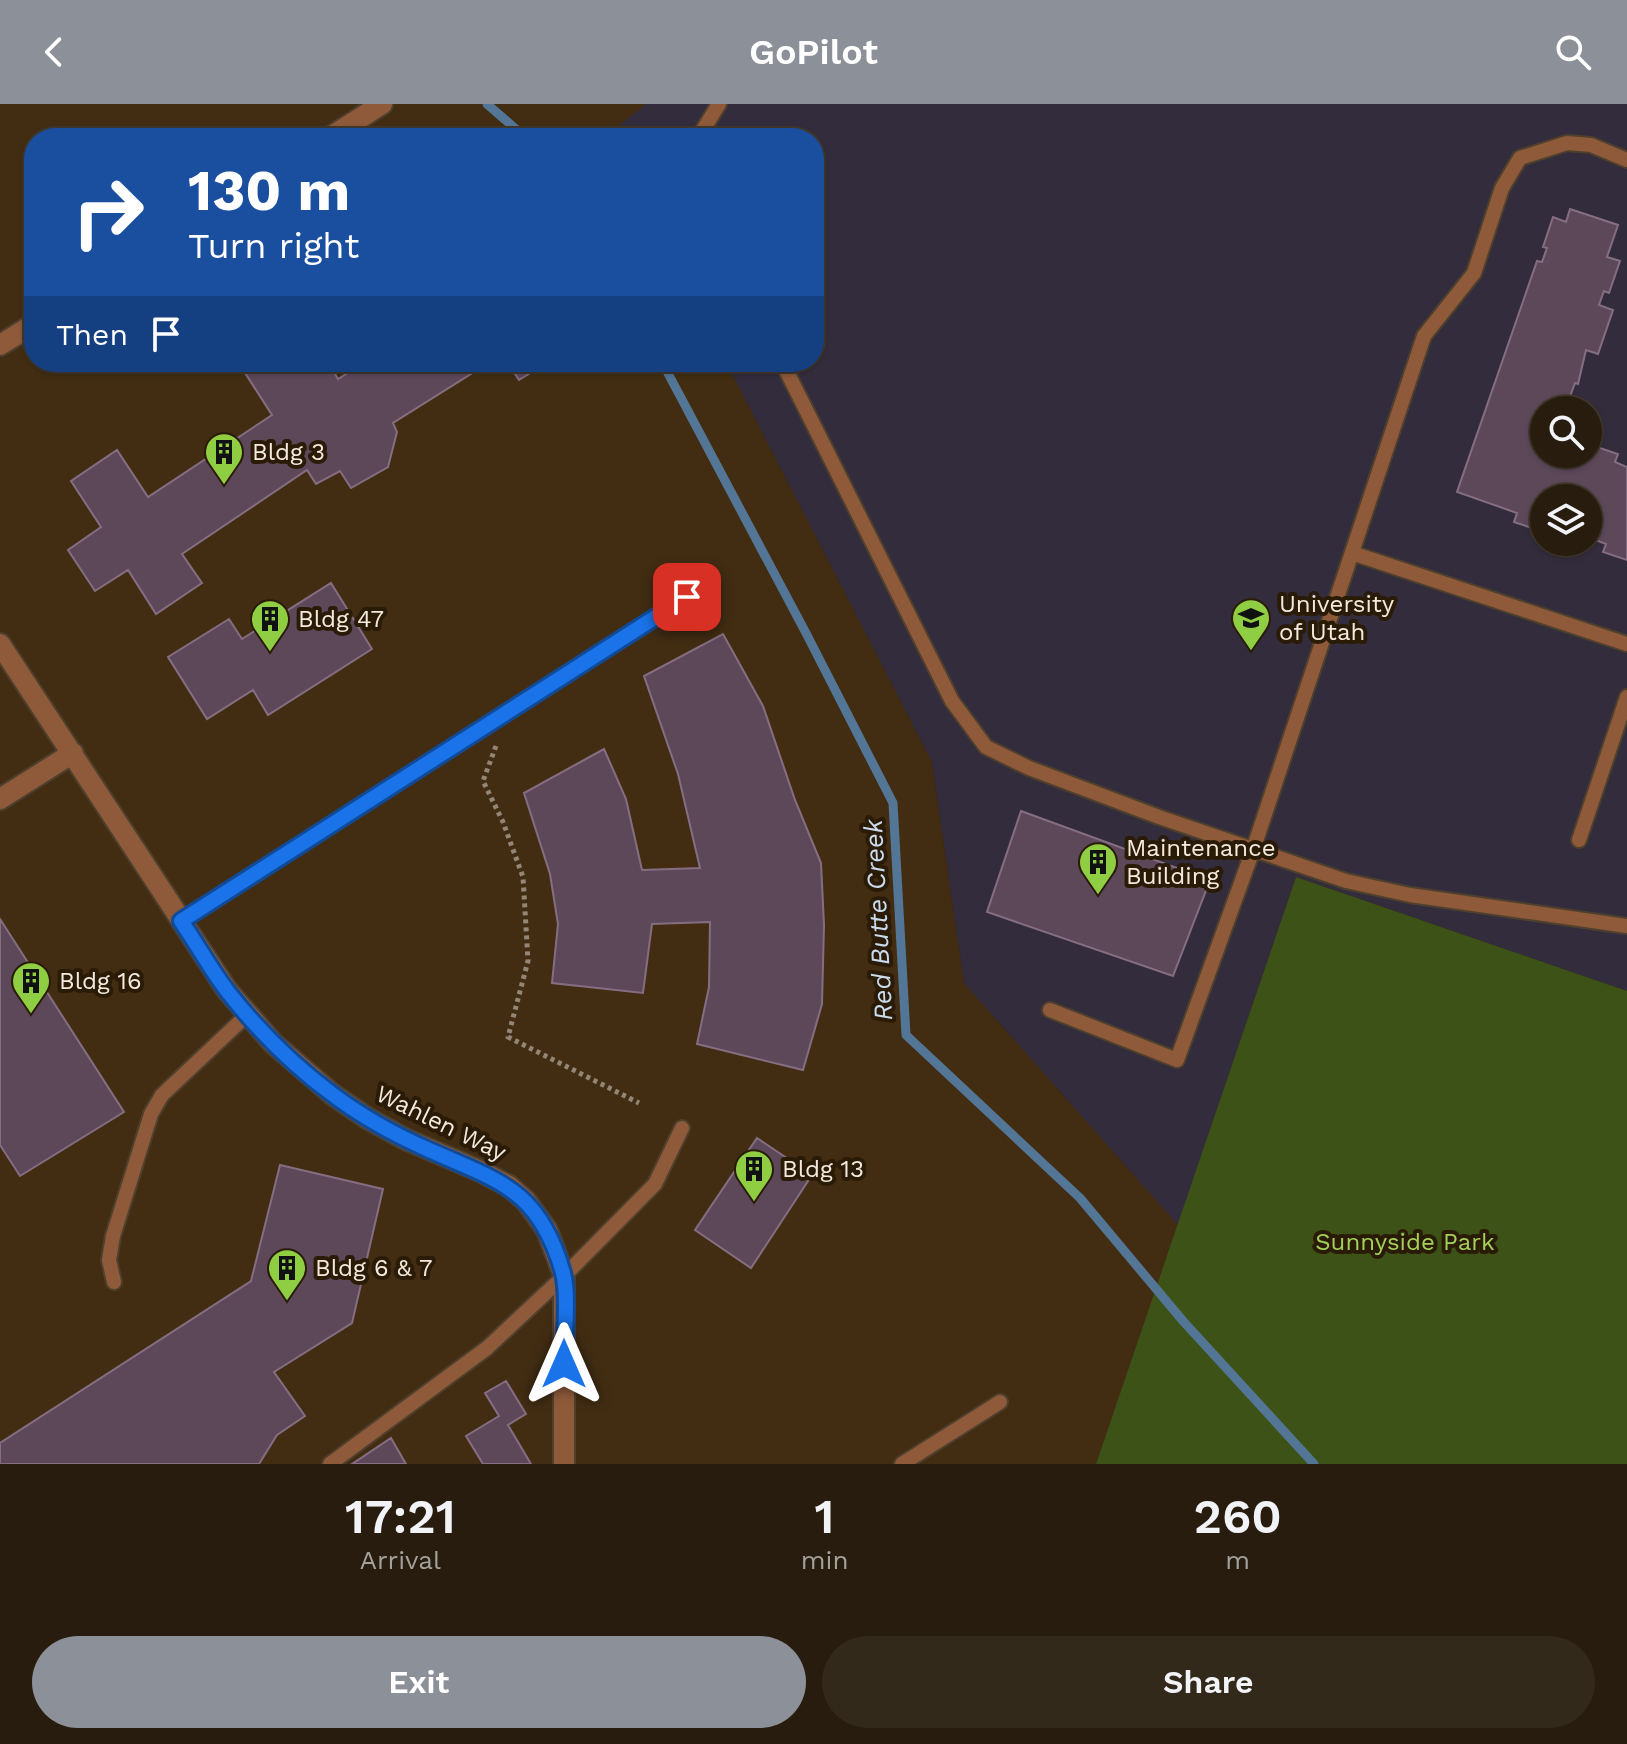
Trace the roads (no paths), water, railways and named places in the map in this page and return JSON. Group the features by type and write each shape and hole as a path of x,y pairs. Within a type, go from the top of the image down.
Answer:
{"street":[{"path":"345,128 382,104"},
{"path":"0,345 24,330"},
{"name":"Wahlen Way","path":"0,644 181,921 247,1015 301,1069 367,1118 405,1139 509,1186 526,1201 547,1230 564,1276 564,1464"},
{"path":"0,799 73,753"}],"lane":[{"path":"704,128 719,104"},
{"path":"1050,1010 1177,1060 1253,850 1424,336 1474,273 1502,188 1520,158 1567,143 1591,145 1627,160"},
{"path":"787,372 952,701 986,747 1029,768 1346,881 1410,895 1627,926"},
{"path":"1352,553 1627,644"},
{"path":"181,921 687,597"},
{"path":"1579,840 1627,697"},
{"path":"114,1282 109,1260 113,1236 151,1114 162,1095 247,1015"},
{"path":"330,1464 487,1348 564,1276 655,1184 682,1128"},
{"path":"902,1464 1000,1402"}],"waterway":[{"name":"Red Butte Creek","path":"487,104 515,128"},
{"name":"Red Butte Creek","path":"667,372 893,803 906,1035 1080,1198 1183,1321 1314,1464"}],"place":[{"name":"Bldg 3","path":"224,486"},
{"name":"University of Utah","path":"1251,652"},
{"name":"Bldg 47","path":"270,653"},
{"name":"Maintenance Building","path":"1098,896"},
{"name":"Bldg 16","path":"31,1015"},
{"name":"Bldg 13","path":"754,1203"},
{"name":"Bldg 6 & 7","path":"287,1302"}],"park label":[{"name":"Sunnyside Park","path":"1405,1242"}]}
